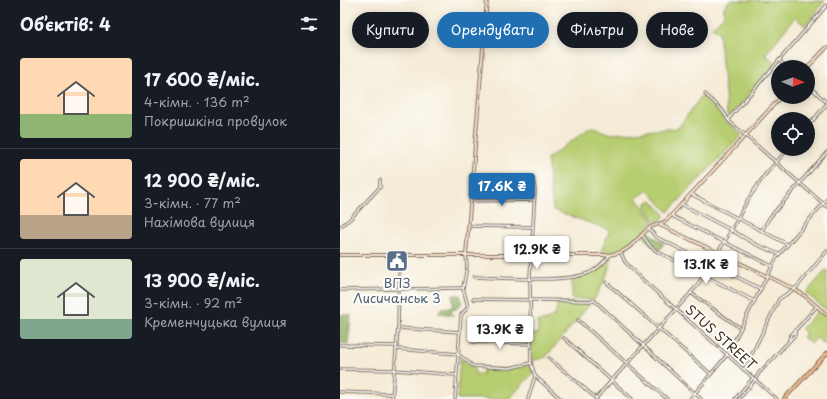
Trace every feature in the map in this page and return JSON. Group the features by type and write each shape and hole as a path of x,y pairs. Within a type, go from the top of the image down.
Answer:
{"main road":[{"path":"466,255 487,0"},
{"path":"815,60 827,47"},
{"path":"340,255 621,253 633,245 649,229 663,222 669,217 776,104"},
{"path":"668,227 666,224 669,217"},
{"path":"657,225 668,227 794,290 805,296 827,315"},
{"path":"784,399 827,353"}],"street":[{"path":"779,60 827,5"},
{"path":"729,121 730,117 771,69"},
{"path":"815,91 827,103 815,118"},
{"path":"705,94 722,110 729,121 827,207"},
{"path":"762,230 770,217 827,152"},
{"path":"549,358 596,399 677,309 704,276 759,182 782,156"},
{"path":"528,399 534,376 531,363 530,344 533,179"},
{"path":"340,227 350,219 380,187 380,180"},
{"path":"691,194 787,244"},
{"path":"690,399 727,355 779,254 827,199"},
{"path":"471,201 533,200"},
{"path":"681,204 755,244 779,254"},
{"path":"672,214 674,217 772,266"},
{"path":"469,226 532,227"},
{"path":"649,229 656,237 761,289"},
{"path":"642,235 651,247 658,252 754,301"},
{"path":"744,370 779,299 794,290 827,250"},
{"name":"STUS STREET","path":"621,253 630,267 778,399"},
{"path":"474,277 571,278 591,272 600,267 611,254"},
{"path":"455,399 462,315 468,307 463,288 467,267 466,255"},
{"path":"392,399 397,348 399,274"},
{"path":"606,282 711,374"},
{"path":"340,290 463,288"},
{"path":"691,292 741,328"},
{"path":"473,299 595,301 701,399"},
{"path":"740,399 759,373 795,335 795,331 817,306"},
{"path":"473,320 530,321"},
{"path":"578,320 667,399"},
{"path":"398,328 460,332"},
{"path":"564,338 632,399"},
{"path":"472,342 530,344"},
{"path":"340,345 397,348 458,354 473,366 510,368 531,363"},
{"path":"340,369 395,370 456,375"},
{"path":"534,376 561,399"},
{"path":"735,399 753,378"},
{"path":"340,392 392,394"}],"green space":[{"path":"730,0 825,1 805,26 795,17 765,55 773,60 771,60 771,68 730,117 727,115 719,32 712,27 724,15 724,7"},
{"path":"702,95 720,110 725,119 742,135 668,212 648,190 636,198 654,222 626,248 600,253 610,230 553,210 547,159 591,127 611,134 678,128"},
{"path":"652,200 665,215 661,221 655,221 646,208 646,203"},
{"path":"649,231 664,243 659,251 650,244 644,236"},
{"path":"610,257 612,258 606,277 594,300 572,299 572,280 601,269"},
{"path":"827,269 827,311 806,293"},
{"path":"453,295 460,295 462,302 458,308 450,311 454,315 438,313 442,308 453,307"},
{"path":"557,302 591,303 546,357 532,361 531,334 538,334 538,322 547,320 556,314"},
{"path":"819,310 827,317 827,343 825,345 817,338 811,344 803,337 806,333 801,329"},
{"path":"340,315 351,315 348,344 340,343"},
{"path":"460,359 474,368 475,374 483,374 483,369 510,369 530,365 533,373 509,399 457,399"}],"place":[{"name":"ВПЗ Лисичанськ 3","path":"397,261"}]}
